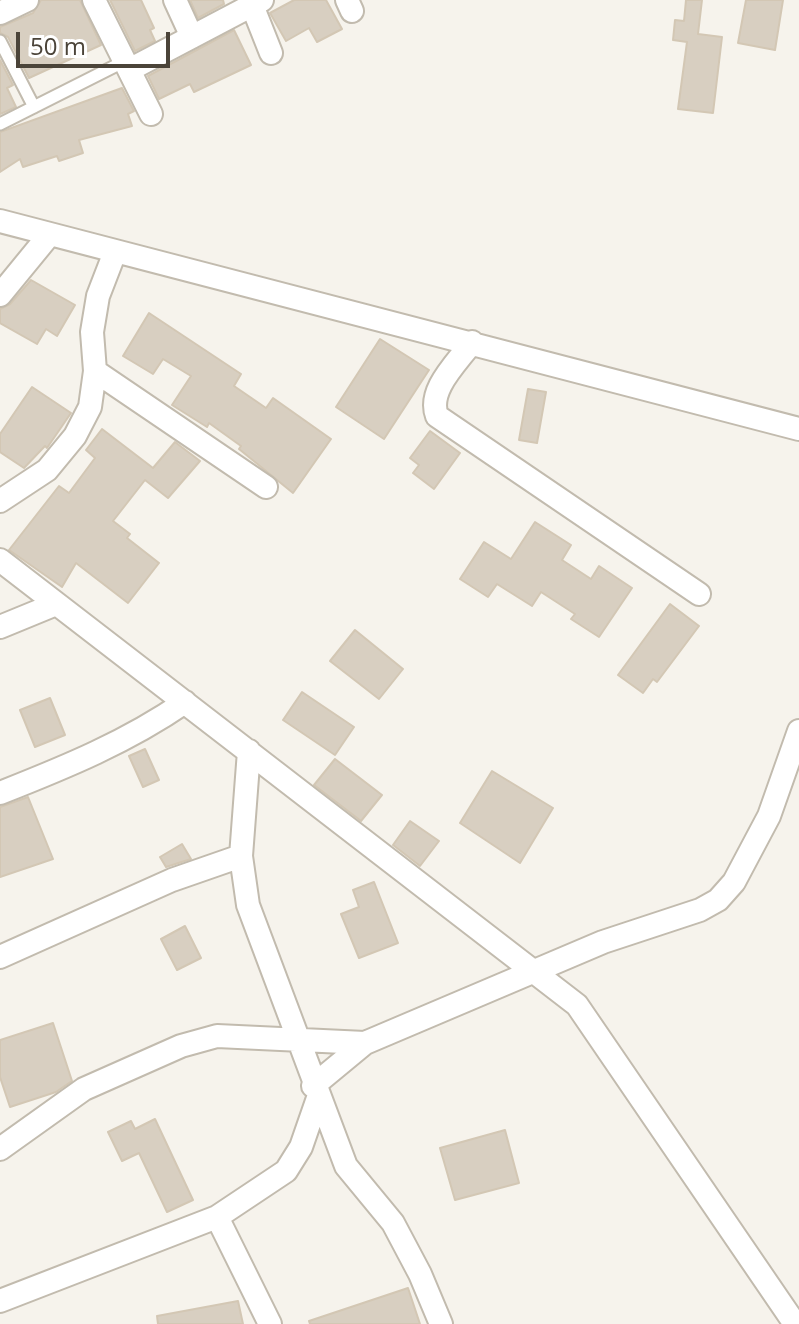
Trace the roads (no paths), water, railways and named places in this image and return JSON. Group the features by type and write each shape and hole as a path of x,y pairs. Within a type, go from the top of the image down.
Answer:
{"street":[{"path":"0,13 27,0"},
{"path":"94,0 151,114"},
{"path":"175,0 192,37"},
{"path":"127,66 192,37 255,2 271,53"},
{"path":"0,221 799,429"},
{"path":"0,295 50,234"},
{"path":"0,501 47,470 75,436 90,407 95,371 92,332 98,296 115,252"},
{"path":"472,342 436,393 433,404 437,416 699,594"},
{"path":"95,371 266,487"},
{"path":"0,560 577,1005 795,1324"},
{"path":"0,627 56,604"},
{"path":"0,793 99,754 140,733 185,702"},
{"path":"0,1301 217,1217 286,1171 301,1147 316,1092 365,1043 534,971 718,900 734,882 769,816 799,731"},
{"path":"249,751 241,856 248,905 295,1038 346,1166 393,1223 420,1274 441,1324"},
{"path":"2,950 172,880 241,856"},
{"path":"0,1149 84,1089 181,1046 217,1036 365,1043"},
{"path":"217,1217 270,1324"}],"lane":[{"path":"0,41 34,107"},
{"path":"0,124 127,66"}]}
